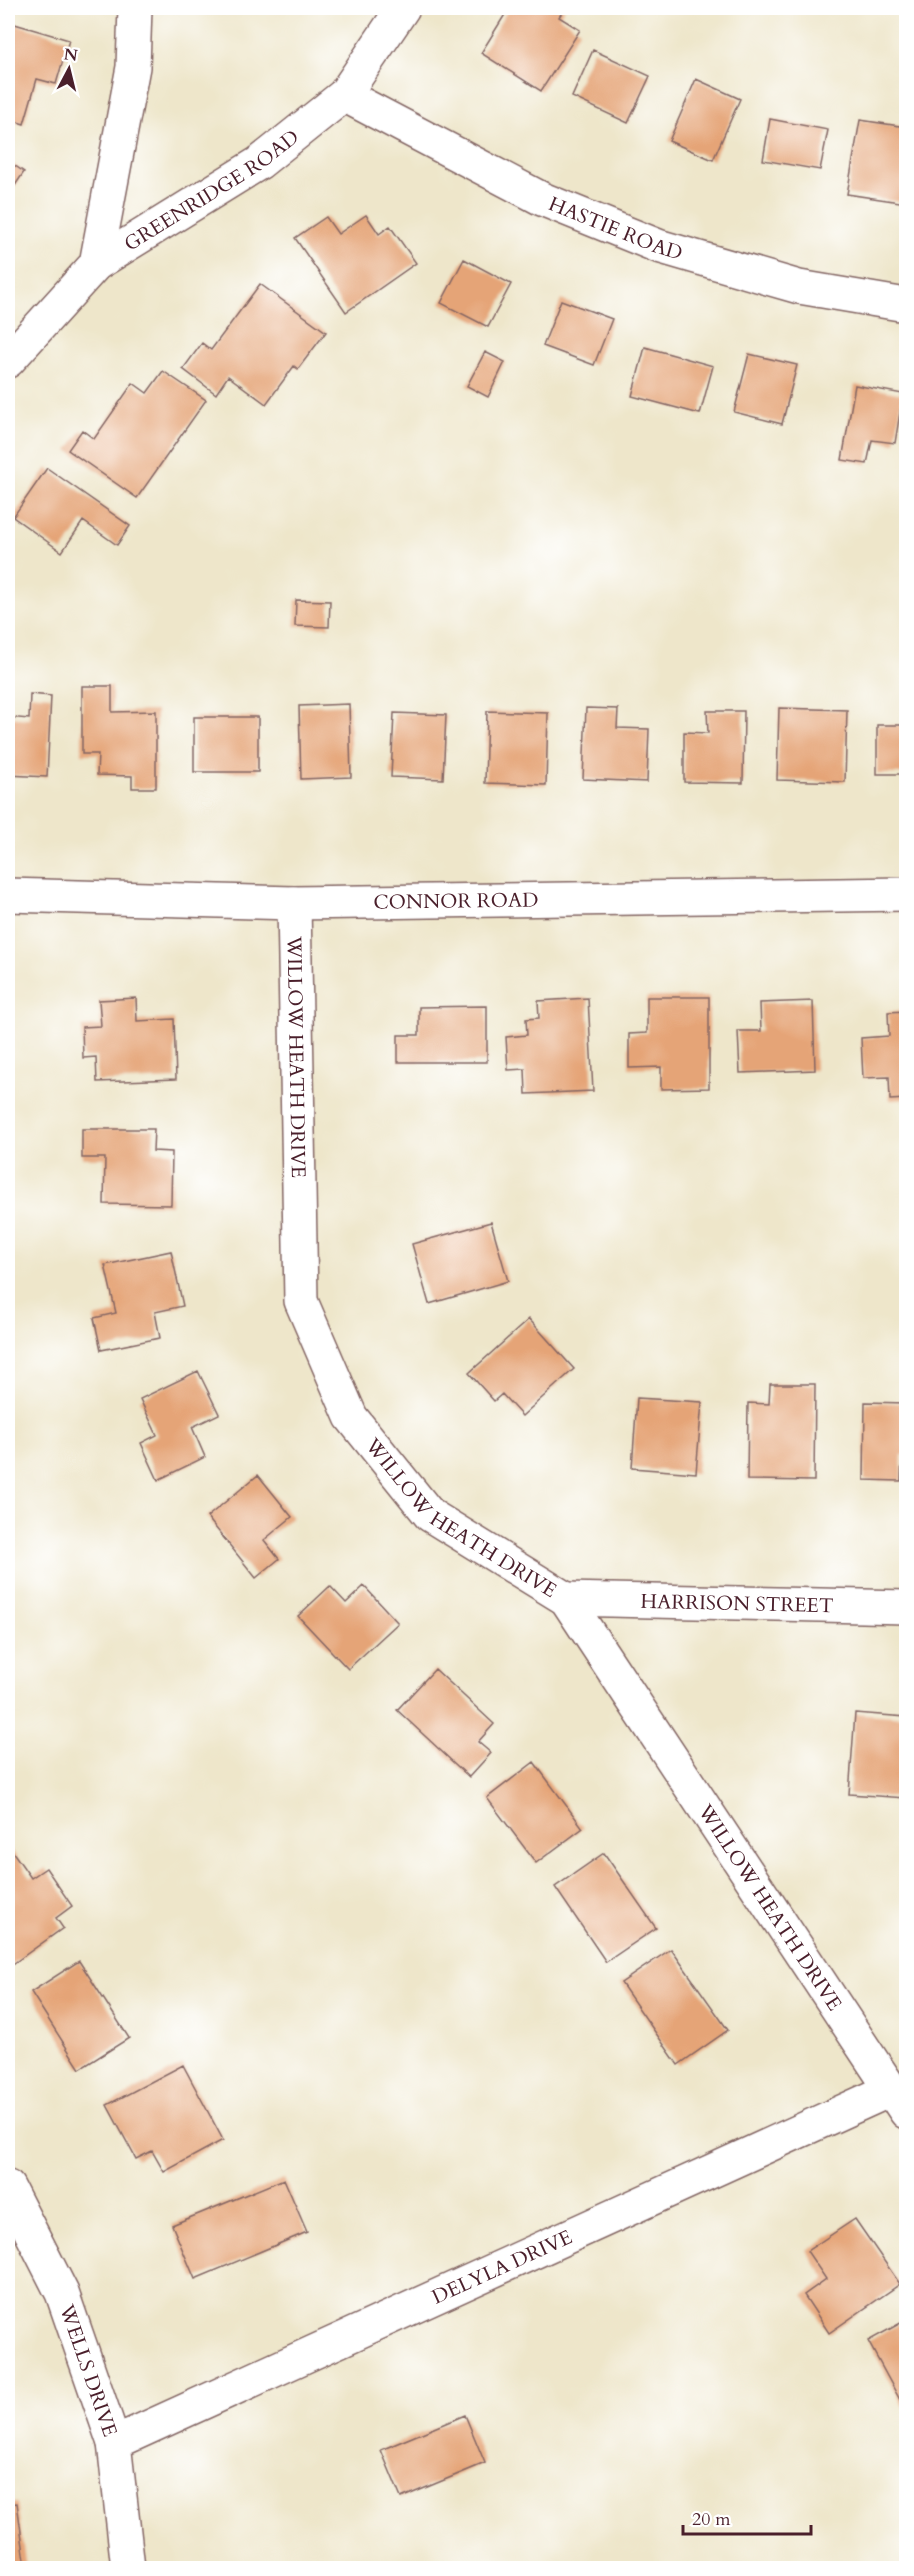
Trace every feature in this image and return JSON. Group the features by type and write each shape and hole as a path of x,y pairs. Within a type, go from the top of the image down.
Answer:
{"street":[{"path":"96,264 133,67 135,8"},
{"name":"GREENRIDGE ROAD","path":"8,361 96,264 259,163 344,96 403,8"},
{"name":"HASTIE ROAD","path":"344,96 542,199 658,246 799,287 906,305"},
{"name":"CONNOR ROAD","path":"8,895 294,903 906,894"},
{"name":"WILLOW HEATH DRIVE","path":"294,903 301,1301 351,1417 430,1515 566,1599 898,2101"},
{"name":"HARRISON STREET","path":"566,1599 906,1606"},
{"name":"DELYLA DRIVE","path":"114,2444 898,2101"},
{"name":"WELLS DRIVE","path":"8,2187 62,2293 114,2444 128,2568"}],"building":[{"path":"509,8 565,8 559,17 580,30 541,91 481,53"},
{"path":"8,22 69,40 56,84 37,79 24,124 8,119"},
{"path":"593,50 650,76 628,123 572,97"},
{"path":"696,79 740,99 713,160 669,141"},
{"path":"770,119 828,130 820,170 763,160"},
{"path":"860,120 906,127 906,203 847,194"},
{"path":"8,161 24,172 8,196"},
{"path":"366,215 379,234 390,226 416,263 346,312 295,238 326,217 338,234"},
{"path":"464,259 511,284 488,327 441,303"},
{"path":"260,284 326,332 298,369 294,366 266,404 228,376 216,394 183,369 202,343 211,350"},
{"path":"561,300 612,319 594,365 543,346"},
{"path":"645,347 713,366 700,414 632,396"},
{"path":"485,352 505,362 488,397 467,386"},
{"path":"749,354 797,365 782,424 734,412"},
{"path":"163,371 206,400 137,498 68,450 82,430 94,439 133,383 147,393"},
{"path":"855,385 903,394 895,443 872,440 867,464 842,460"},
{"path":"47,468 130,526 117,545 83,521 62,552 13,517"},
{"path":"296,600 330,601 329,627 295,626"},
{"path":"82,686 112,686 112,712 156,711 156,788 132,788 132,776 97,775 98,754 82,754"},
{"path":"30,694 51,696 47,777 8,775 8,717 29,719"},
{"path":"349,704 351,777 301,779 299,706"},
{"path":"586,708 618,709 617,728 649,729 647,782 583,779"},
{"path":"779,708 847,710 845,782 777,780"},
{"path":"487,711 548,713 546,785 485,783"},
{"path":"707,711 744,711 743,783 684,782 684,732 708,733"},
{"path":"394,713 446,715 443,779 391,777"},
{"path":"194,717 258,717 258,772 194,772"},
{"path":"877,725 906,725 906,774 877,774"},
{"path":"647,997 709,997 709,1088 661,1089 661,1067 629,1068 629,1034 647,1033"},
{"path":"136,998 137,1021 174,1019 176,1079 97,1082 96,1057 83,1058 82,1027 101,1026 99,1000"},
{"path":"588,998 593,1091 526,1094 525,1069 508,1070 506,1037 527,1035 526,1019 539,1018 538,1001"},
{"path":"813,1001 815,1070 740,1073 738,1031 761,1031 760,1003"},
{"path":"487,1006 487,1062 398,1062 398,1035 419,1035 419,1007"},
{"path":"906,1011 906,1099 890,1100 889,1077 863,1078 861,1038 889,1036 888,1012"},
{"path":"82,1129 154,1129 153,1151 172,1152 171,1205 104,1204 105,1158 82,1158"},
{"path":"491,1222 508,1281 429,1304 412,1244"},
{"path":"171,1251 183,1306 155,1312 160,1338 101,1350 94,1318 116,1313 105,1265"},
{"path":"529,1319 574,1369 522,1416 502,1394 494,1401 469,1373"},
{"path":"198,1371 219,1414 192,1427 205,1457 158,1480 141,1443 157,1435 140,1399"},
{"path":"770,1384 815,1384 814,1481 747,1480 748,1403 769,1404"},
{"path":"637,1398 702,1402 696,1473 632,1468"},
{"path":"865,1402 906,1403 906,1455 902,1455 901,1481 864,1480"},
{"path":"258,1475 292,1517 264,1540 279,1559 256,1578 207,1517"},
{"path":"330,1586 346,1603 364,1586 398,1623 348,1669 298,1616"},
{"path":"435,1669 494,1724 478,1742 491,1753 469,1777 397,1710"},
{"path":"855,1713 906,1717 906,1798 849,1794"},
{"path":"534,1762 583,1828 536,1863 487,1798"},
{"path":"10,1848 31,1878 46,1868 72,1906 56,1918 63,1928 10,1966 8,1962 8,1850"},
{"path":"604,1853 656,1928 606,1962 555,1887"},
{"path":"671,1949 728,2030 678,2065 621,1983"},
{"path":"79,1961 129,2038 80,2069 31,1992"},
{"path":"183,2065 223,2140 164,2172 152,2151 136,2159 107,2105"},
{"path":"284,2179 307,2232 195,2279 172,2225"},
{"path":"855,2219 900,2284 829,2333 804,2295 826,2279 807,2251"},
{"path":"906,2320 906,2411 868,2341"},
{"path":"465,2415 485,2463 401,2498 381,2450"},
{"path":"17,2503 26,2568 8,2568 8,2504"}]}
